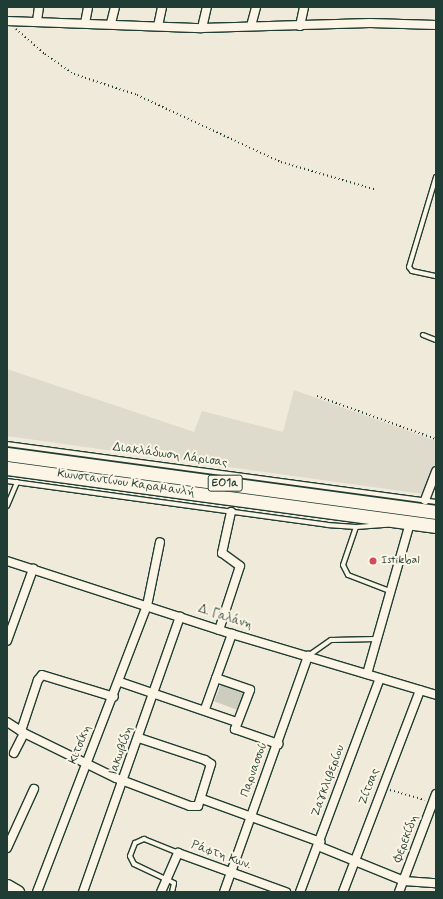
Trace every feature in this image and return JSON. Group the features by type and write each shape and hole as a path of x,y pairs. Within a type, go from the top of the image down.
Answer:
{"main road":[{"name":"Κωνσταντίνου Καραμανλή","path":"7,454 436,512"},
{"name":"Κωνσταντίνου Καραμανλή","path":"7,468 436,526"},
{"path":"7,886 17,892"}],"street":[{"path":"37,21 39,7"},
{"path":"85,23 88,7"},
{"path":"111,23 115,7"},
{"path":"158,26 162,7"},
{"path":"202,28 207,7"},
{"path":"251,26 256,7"},
{"path":"300,26 304,7"},
{"path":"7,21 111,23 202,28 370,23 436,25"},
{"path":"425,500 436,471"},
{"path":"219,630 240,566 222,553 231,512"},
{"path":"367,674 410,523"},
{"name":"Κιτσίκη","path":"38,892 86,764 120,682 147,606 160,542"},
{"name":"Δ. Γαλάνη","path":"7,561 219,630 436,695"},
{"path":"7,641 33,569"},
{"name":"Ιακωβίδη","path":"83,892 124,781 180,617"},
{"path":"205,709 232,634"},
{"name":"Παρνασσού","path":"224,892 278,744 308,656"},
{"path":"14,754 38,680 42,675 114,697"},
{"path":"216,678 250,690 234,728 278,744"},
{"name":"Ζαγκλιβερίου","path":"300,892 380,678"},
{"path":"120,682 205,709 237,722"},
{"name":"Ζίτσας","path":"343,892 420,690"},
{"path":"7,722 22,732 86,764 124,781 196,807 202,799 212,769 210,763 139,738"},
{"path":"7,848 34,789"},
{"name":"Φερεκίδη","path":"399,892 436,794"},
{"path":"202,799 319,844 354,862 404,881 436,883"},
{"path":"161,892 178,853"},
{"name":"Ράφτη Κων.","path":"178,853 286,892"}],"lane":[{"path":"436,177 409,267 412,271 436,276"},
{"path":"423,335 436,340"},
{"name":"Διακλάδωση Λάρισας","path":"7,444 436,502"},
{"path":"7,481 231,512 356,527 410,523"},
{"path":"7,506 17,482"},
{"path":"356,527 343,565 348,575 390,591"},
{"path":"308,656 324,643 336,639 377,639"},
{"name":"Ράφτη Κων.","path":"167,878 131,861 130,856 135,843 140,840 148,840 178,853"},
{"path":"167,878 174,883 172,892"}],"path":[{"path":"7,21 45,54 74,74 137,95 281,162 378,190"},
{"path":"317,396 436,439"},
{"path":"382,788 433,803"}],"shaded area":[{"path":"7,369 194,432 202,411 283,432 294,390 436,441 436,462 423,494 7,436"},
{"path":"224,676 250,686 240,711 214,701"}],"place":[{"name":"Istikbal","path":"373,561"}]}
